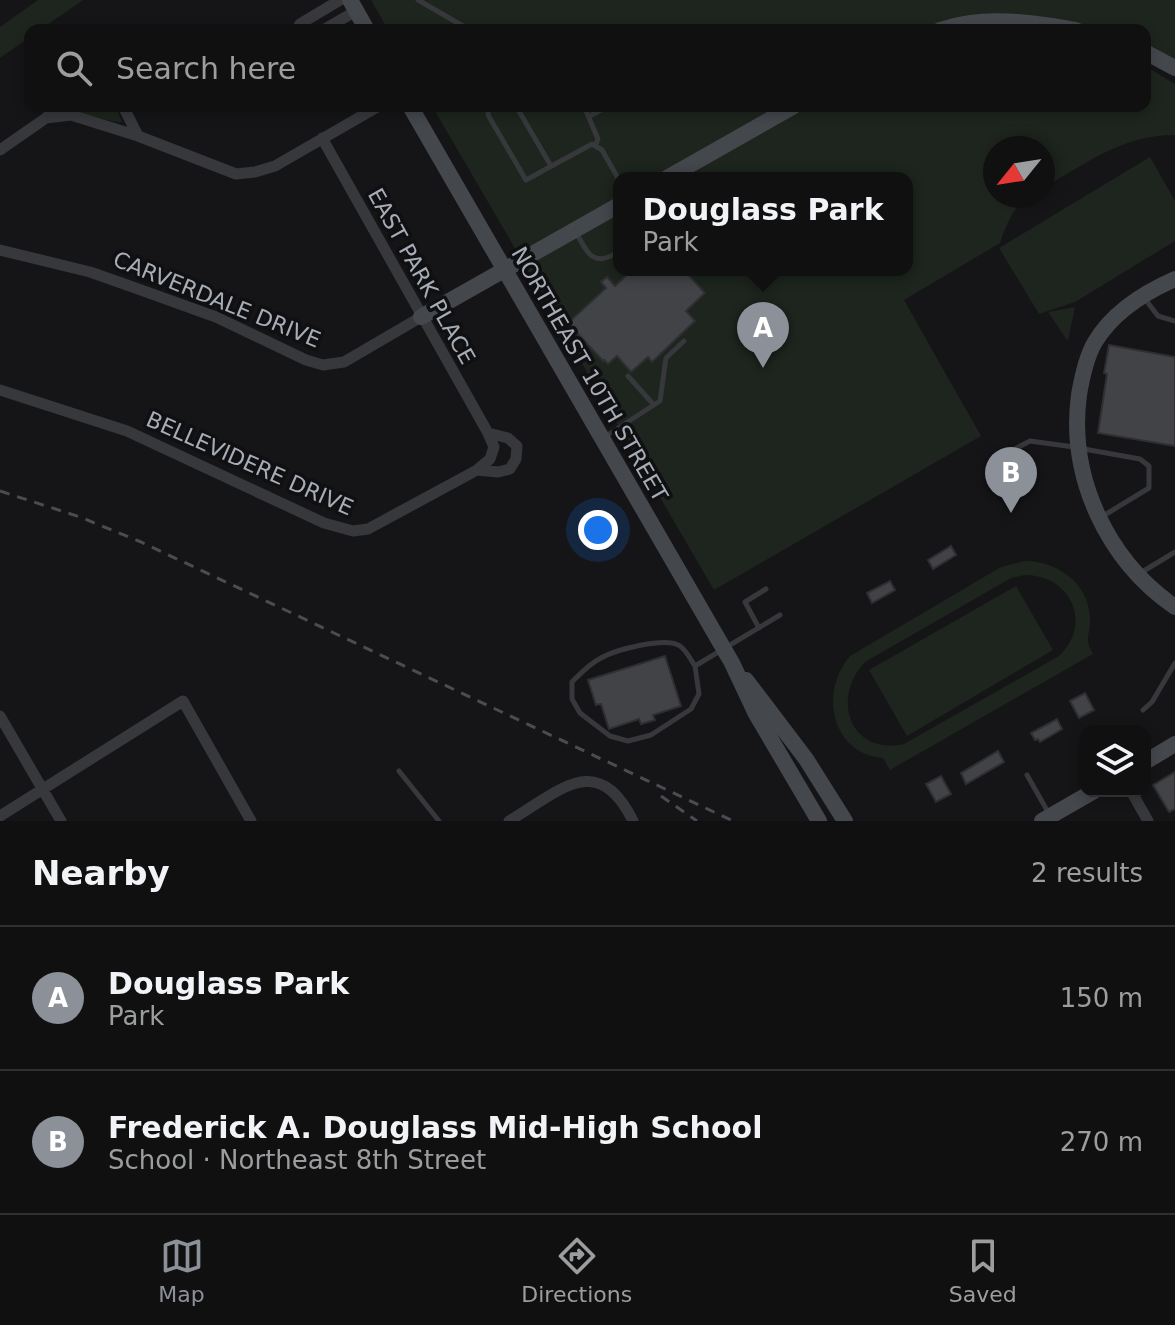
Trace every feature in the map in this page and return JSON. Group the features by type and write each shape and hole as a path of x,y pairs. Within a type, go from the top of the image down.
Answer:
{"main road":[{"path":"353,5 364,24"},
{"path":"979,24 999,21 1045,24"},
{"path":"1151,55 1175,68"},
{"name":"NORTHEAST 10TH STREET","path":"413,112 728,656 756,714 819,821"},
{"path":"678,172 783,112"},
{"name":"CARVERDALE DRIVE","path":"421,317 613,208"},
{"path":"1175,279 1143,295 1106,326 1093,344 1079,395 1079,447 1086,487 1098,518 1117,550 1137,574 1175,607"},
{"name":"NORTHEAST 10TH STREET","path":"728,656 769,707 845,821"},
{"path":"1151,758 1175,744"},
{"path":"1046,818 1083,797"}],"street":[{"path":"300,24 340,0"},
{"path":"330,24 353,5"},
{"path":"0,150 52,112"},
{"path":"126,112 138,136"},
{"path":"46,118 71,115 138,136 236,174 275,166 368,112"},
{"name":"EAST PARK PLACE","path":"322,138 488,433 508,438 517,446 516,459"},
{"name":"CARVERDALE DRIVE","path":"0,250 115,280 216,317 323,365 344,362 421,317"},
{"name":"BELLEVIDERE DRIVE","path":"0,390 127,431 324,523 353,531 381,524 477,470 498,472 510,469 516,459"},
{"path":"477,470 490,459 494,447 488,433"},
{"path":"0,816 183,701 251,821"},
{"path":"0,716 61,821"},
{"path":"509,821 570,784 584,780 598,781 617,796 633,821"},
{"path":"1134,797 1148,821"}],"lane":[{"path":"418,0 460,24"},
{"path":"488,112 526,180 583,147 596,144"},
{"path":"520,112 551,166"},
{"path":"588,112 598,139 596,144"},
{"path":"590,116 597,112"},
{"path":"596,144 614,172"},
{"path":"574,230 588,253 595,258 613,256"},
{"path":"1143,295 1158,316 1175,321"},
{"path":"602,438 660,401 666,358 684,341"},
{"path":"628,376 654,405"},
{"path":"992,461 1030,441 1140,459 1149,466 1149,488 1098,518"},
{"path":"1137,574 1175,552"},
{"path":"759,628 745,602 766,589"},
{"path":"695,666 728,656 759,628 780,615"},
{"path":"667,642 680,646 695,666 699,694 691,709 651,735 628,741 610,736 580,713 572,699 572,682 583,670 602,657 631,647 667,642"},
{"path":"1143,710 1152,702 1175,663"},
{"path":"399,771 439,821"},
{"path":"1027,775 1046,818"}],"shaded area":[{"path":"38,0 83,0 49,24 24,24 24,41 0,58 0,27"},
{"path":"371,0 1175,0 1175,60 1151,48 1151,24 1072,24 1045,19 967,15 939,24 385,24"},
{"path":"1151,70 1175,84 1175,135 1156,136 1122,145 1055,181 1055,136 983,136 983,208 1017,208 1000,243 904,300 981,436 714,590 435,112 1151,112"},
{"path":"79,112 118,112 122,122 110,121"},
{"path":"1150,157 1175,201 1175,241 1075,302 1039,314 999,248"},
{"path":"1075,307 1068,340 1067,340 1048,312"},
{"path":"1025,561 1037,562 1069,576 1084,594 1088,606 1088,640 1093,654 890,770 883,758 865,754 852,745 835,719 833,703 840,671 850,656 1001,567","holes":["1025,575 1041,577 1065,592 1075,616 1069,643 1059,656 904,744 886,745 871,741 859,733 848,707 849,692 854,677 865,662 1011,578"]},
{"path":"1016,586 1053,650 907,736 869,670"}],"building":[{"path":"626,276 689,276 705,293 686,311 695,321 652,362 648,357 631,372 617,356 608,364 603,361 568,323 606,288 601,282 607,277 615,286"},
{"path":"1109,345 1175,357 1175,446 1098,433"},
{"path":"951,546 956,555 933,569 928,560"},
{"path":"890,581 895,590 872,603 867,593"},
{"path":"665,656 681,706 653,715 655,720 641,724 639,719 609,729 601,704 596,705 588,680"},
{"path":"1085,693 1094,710 1079,718 1070,701"},
{"path":"1057,719 1062,729 1040,742 1035,740 1031,733"},
{"path":"998,751 1004,762 966,784 961,773"},
{"path":"1175,772 1175,809 1169,812 1153,785"},
{"path":"941,776 951,794 936,802 926,784"}],"railway":[{"path":"0,491 80,517 141,542 733,821"},
{"path":"661,796 697,821"}],"place":[{"name":"Douglass Park","path":"763,368"},
{"name":"Frederick A. Douglass Mid-High School","path":"1011,513"}]}
